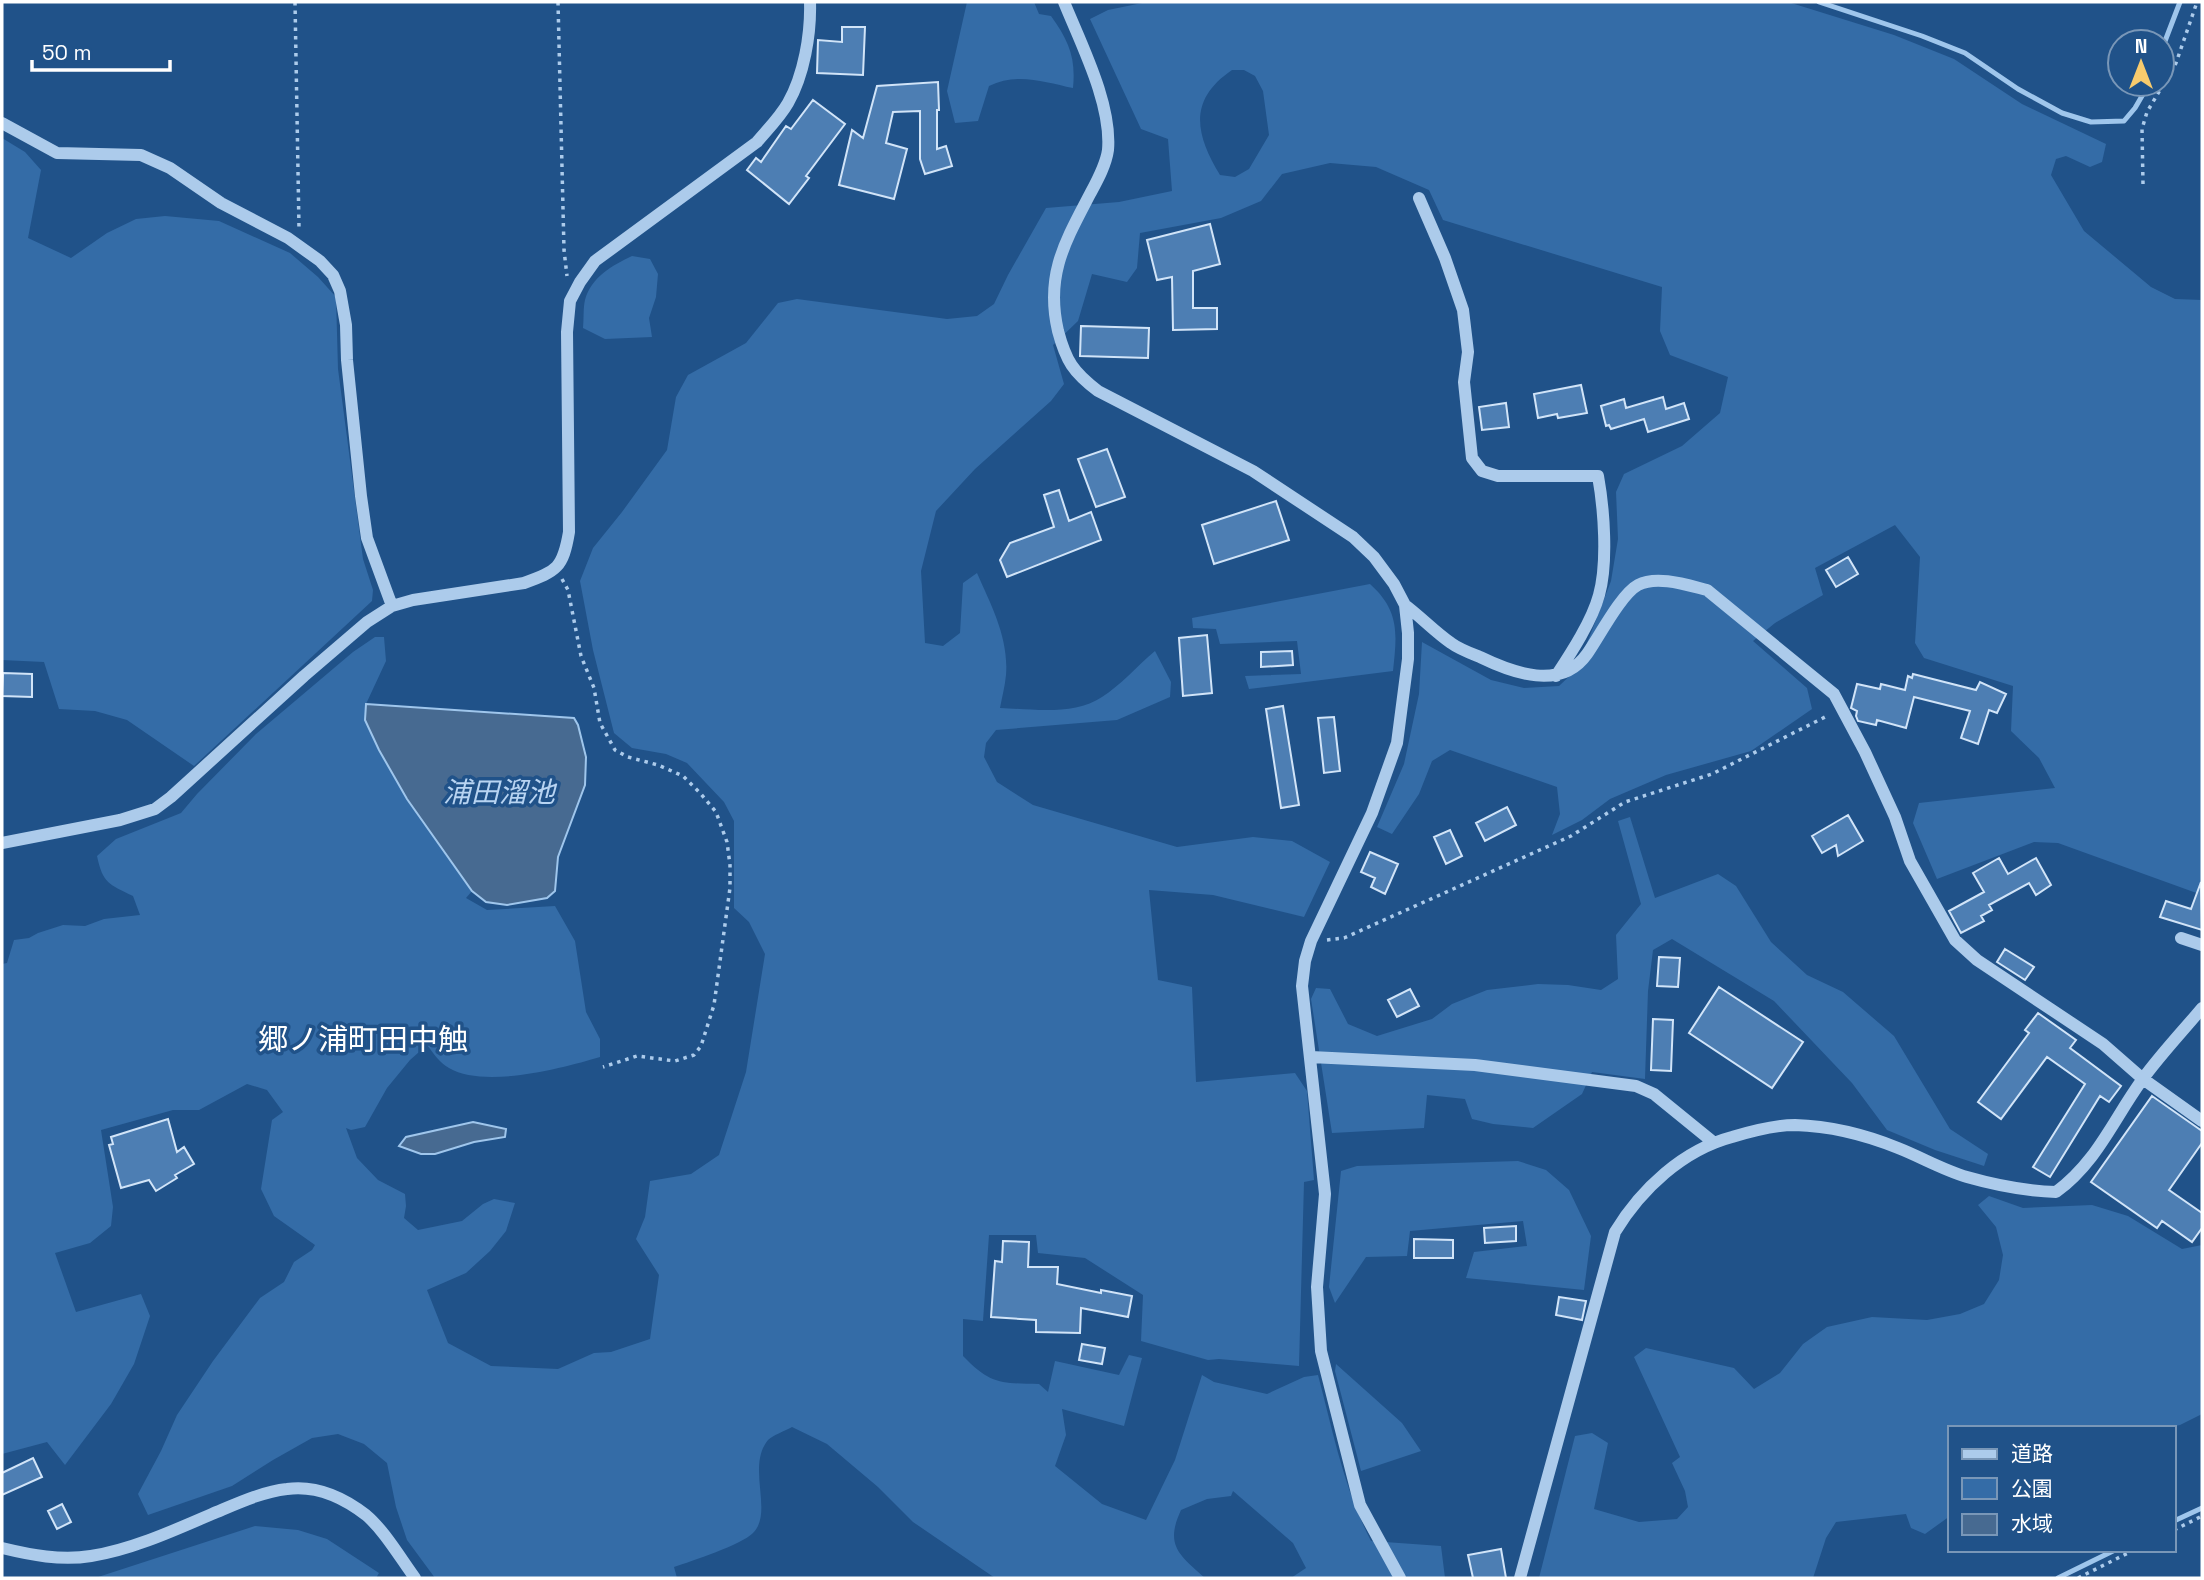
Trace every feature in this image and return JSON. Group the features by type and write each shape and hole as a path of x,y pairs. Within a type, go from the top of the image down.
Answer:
{"street":[{"path":"2,843 120,820 155,808 171,797 367,622 392,606 413,600 524,583 556,567 565,555 569,532 567,332 570,301 595,261 757,142 775,121 787,105 804,59 810,2"},
{"path":"1064,2 1103,101 1109,135 1107,154 1098,178 1071,230 1056,267 1053,298 1056,322 1069,365 1098,391 1253,471 1353,537 1374,557 1394,584 1405,605 1409,633 1408,659 1397,743 1372,813 1311,941 1302,986 1325,1194 1318,1287 1321,1351 1360,1505 1400,1578"},
{"path":"2,123 57,153 141,155 170,168 221,203 288,238 320,261 333,275 340,291 346,325 360,496 367,538 392,606"},
{"path":"1419,198 1445,258 1463,310 1468,352 1464,382 1472,458 1482,471 1499,475 1598,477 1603,503 1603,569 1599,595 1575,647 1556,676"},
{"path":"1405,605 1452,644 1511,670 1532,676 1556,676 1585,658 1628,594 1639,584 1658,581 1707,590 1834,694 1895,817 1910,861 1955,940 1977,960 2103,1044 2143,1079 2202,1121"},
{"path":"2181,938 2202,945"},
{"path":"1520,1578 1615,1232 1627,1213 1668,1171 1692,1152 1713,1142 1758,1130 1793,1125 1830,1128 1896,1147 1966,1177 2007,1186 2056,1192 2076,1178 2143,1079 2202,1008"},
{"path":"1311,1057 1475,1065 1636,1086 1654,1094 1713,1142"},
{"path":"2,1548 59,1558 91,1557 177,1529 245,1499 288,1488 311,1489 332,1494 369,1517 415,1578"}],"path":[{"path":"295,2 300,247"},
{"path":"558,2 564,250 566,275 576,289"},
{"path":"2143,184 2142,129 2147,112 2175,63 2197,2"},
{"path":"556,567 568,590 581,656 594,688 600,723 615,750 683,776 716,812 727,842 730,865 730,888 714,1005 701,1046 694,1055 675,1061 637,1056 603,1067"},
{"path":"1311,941 1344,938 1571,836 1625,802 1712,774 1842,709"},
{"path":"2176,1529 2202,1516"},
{"path":"2078,1578 2130,1552"}],"green space":[{"path":"967,2 1034,2 1039,14 1051,16 1067,42 1072,59 1073,88 1020,79 1000,82 989,86 978,121 955,123 947,91"},
{"path":"1147,2 1788,2 1894,35 1954,59 2022,104 2106,144 2102,162 2090,167 2066,156 2056,159 2051,175 2084,231 2151,287 2175,299 2202,300 2202,895 2058,843 2034,842 1937,879 1913,823 1919,803 2055,788 2039,758 2011,731 2013,686 1924,658 1915,643 1920,557 1895,525 1815,568 1823,595 1775,623 1753,641 1807,688 1812,709 1751,751 1666,775 1610,799 1582,820 1552,835 1560,814 1557,787 1450,750 1432,761 1419,794 1392,834 1377,827 1404,764 1419,694 1422,642 1491,680 1524,688 1559,686 1577,669 1611,581 1618,539 1616,492 1624,474 1682,446 1720,413 1728,377 1670,355 1660,331 1662,287 1443,220 1429,190 1376,167 1330,163 1282,174 1261,201 1221,218 1140,233 1137,268 1127,282 1092,274 1078,321 1053,345 1064,384 1051,401 975,469 936,511 921,571 925,643 943,646 960,633 963,583 977,573 998,622 1005,648 1006,675 1000,708 1052,710 1091,703 1116,687 1155,651 1171,682 1170,697 1117,720 996,730 986,743 984,757 997,782 1033,805 1177,847 1253,837 1292,841 1330,862 1304,917 1213,895 1149,890 1158,980 1192,987 1196,1082 1295,1073 1307,1091 1314,1180 1304,1182 1299,1366 1208,1360 1141,1341 1143,1295 1085,1258 1038,1253 1036,1235 989,1235 983,1321 963,1319 963,1356 989,1377 1006,1382 1039,1384 1048,1392 1055,1361 1119,1375 1129,1355 1142,1358 1124,1426 1062,1409 1066,1435 1055,1466 1102,1504 1146,1520 1175,1460 1202,1375 1214,1382 1267,1394 1304,1377 1318,1375 1346,1481 1371,1541 1441,1546 1445,1578 1291,1578 1306,1568 1293,1543 1233,1491 1231,1496 1207,1499 1181,1510 1176,1522 1174,1541 1177,1548 1205,1578 995,1578 913,1522 878,1487 827,1444 792,1427 770,1438 762,1451 759,1463 761,1513 759,1524 753,1533 704,1557 674,1567 677,1578 435,1578 407,1540 396,1507 387,1463 364,1444 338,1434 312,1438 232,1486 148,1515 138,1494 177,1415 260,1298 284,1282 294,1262 315,1245 274,1216 261,1189 272,1120 283,1112 267,1090 247,1084 199,1110 173,1110 101,1130 113,1207 111,1226 90,1243 55,1253 76,1312 141,1294 150,1316 134,1364 111,1404 65,1465 47,1442 2,1454 2,964 7,963 14,940 29,938 63,925 85,926 104,919 140,915 133,896 105,878 97,856 116,839 181,813 256,734 353,652 375,637 384,637 386,661 366,704 365,720 407,799 472,891 466,898 487,910 555,906 575,941 586,1012 600,1039 600,1057 524,1075 483,1077 449,1068 427,1045 410,1060 387,1088 365,1127 351,1130 346,1128 357,1158 378,1180 405,1194 404,1218 418,1230 462,1221 483,1204 494,1199 515,1203 506,1231 490,1251 466,1273 427,1290 448,1343 491,1366 558,1369 594,1353 611,1352 650,1339 659,1275 636,1239 645,1217 650,1181 691,1174 719,1155 746,1072 765,954 749,922 734,908 734,821 724,802 687,763 666,754 632,748 614,733 593,650 580,581 593,548 667,450 676,397 688,375 746,343 778,303 797,299 947,319 977,316 994,304 1046,208 1119,202 1172,191 1168,139 1141,129 1090,19 1108,10","holes":["1232,70 1244,70 1255,76 1263,91 1269,135 1249,169 1235,177 1220,175 1201,132 1202,106 1218,81"]},
{"path":"2,138 25,152 41,170 28,238 71,258 107,233 136,219 165,216 219,221 290,253 336,297 338,369 363,559 373,590 372,601 194,766 127,720 95,711 59,709 44,662 2,660"},
{"path":"632,256 650,259 658,274 656,297 649,318 652,337 605,339 583,328 585,300 597,278"},
{"path":"1370,584 1380,594 1392,614 1395,634 1393,671 1249,689 1245,676 1301,674 1297,641 1220,644 1216,629 1193,628 1192,618"},
{"path":"1630,817 1655,898 1718,874 1736,886 1771,942 1807,975 1843,992 1894,1036 1950,1129 1988,1154 1984,1166 1887,1130 1852,1083 1774,1001 1672,939 1653,950 1648,991 1645,1079 1592,1072 1582,1094 1533,1128 1472,1119 1465,1099 1427,1095 1424,1128 1332,1133 1311,999 1316,988 1330,989 1348,1024 1377,1036 1432,1019 1452,1004 1487,990 1538,984 1601,990 1618,979 1616,935 1641,904 1618,821"},
{"path":"1518,1161 1546,1170 1569,1190 1591,1236 1584,1290 1466,1278 1474,1252 1527,1246 1523,1221 1410,1231 1407,1256 1366,1257 1335,1303 1329,1287 1341,1171 1357,1166"},
{"path":"1989,1196 2023,1208 2092,1205 2128,1216 2182,1249 2202,1245 2202,1414 2175,1426 1948,1426 1948,1517 1925,1534 1911,1528 1906,1514 1836,1522 1826,1538 1813,1578 1539,1578 1575,1436 1592,1433 1608,1443 1594,1509 1639,1522 1677,1519 1688,1507 1685,1491 1672,1463 1680,1457 1634,1357 1646,1348 1734,1368 1754,1389 1780,1373 1803,1344 1827,1327 1872,1317 1927,1320 1960,1314 1984,1304 1999,1280 2003,1255 1996,1227 1978,1205"},
{"path":"1336,1364 1402,1423 1421,1451 1361,1471 1335,1371"},
{"path":"255,1526 298,1530 327,1539 379,1573 376,1578 95,1578"}],"water":[{"name":"浦田溜池","path":"366,704 574,718 586,757 585,785 558,857 555,891 547,898 507,905 486,902 472,891 407,799 379,750 365,720"},
{"path":"473,1122 506,1129 505,1137 474,1142 435,1154 421,1154 399,1146 406,1137"}],"building":[{"path":"842,27 865,27 863,75 817,73 818,40 842,42"},
{"path":"938,82 937,149 946,146 952,166 925,174 920,159 920,111 893,112 886,143 907,149 894,199 839,185 852,130 863,138 877,86"},
{"path":"813,100 845,124 806,176 809,178 789,204 747,170 756,158 761,162 786,126 791,129"},
{"path":"1210,224 1220,264 1193,271 1193,308 1217,308 1217,329 1173,330 1172,277 1157,280 1147,240"},
{"path":"1081,326 1149,328 1148,358 1080,356"},
{"path":"1581,385 1587,413 1538,418 1534,394"},
{"path":"1663,397 1666,409 1684,403 1689,419 1648,432 1644,419 1611,429 1609,425 1606,426 1601,406 1624,399 1626,408"},
{"path":"1506,403 1509,427 1482,430 1479,407"},
{"path":"1107,449 1125,497 1096,507 1078,459"},
{"path":"1059,490 1069,521 1091,512 1101,540 1007,577 1000,560 1010,543 1054,527 1044,495"},
{"path":"1276,501 1289,540 1214,564 1202,525"},
{"path":"1848,557 1858,574 1836,587 1826,570"},
{"path":"1207,635 1212,693 1183,696 1179,638"},
{"path":"1292,651 1293,665 1261,667 1261,652"},
{"path":"3,673 32,674 32,697 2,696"},
{"path":"1913,674 1976,690 1980,682 2006,694 1997,713 1989,710 1978,744 1961,738 1970,711 1914,697 1906,728 1877,720 1876,725 1858,721 1857,711 1851,708 1857,684 1880,689 1881,684 1905,690 1908,676 1912,678"},
{"path":"1283,706 1299,805 1281,808 1266,709"},
{"path":"1334,717 1340,771 1324,773 1318,718"},
{"path":"1507,807 1516,825 1485,841 1476,823"},
{"path":"1848,815 1863,841 1838,856 1836,845 1822,853 1812,836"},
{"path":"1450,830 1462,856 1446,864 1434,837"},
{"path":"1370,852 1398,864 1385,894 1371,887 1375,878 1361,872"},
{"path":"1999,858 2008,874 2036,858 2051,885 2036,895 2029,883 1989,905 1992,910 1981,916 1984,921 1961,933 1949,911 1984,892 1973,873"},
{"path":"2201,882 2202,930 2160,917 2166,901 2191,909"},
{"path":"2005,949 2034,967 2025,980 1997,962"},
{"path":"1659,957 1680,958 1678,987 1657,986"},
{"path":"1719,987 1803,1042 1772,1088 1689,1033"},
{"path":"1410,989 1419,1006 1397,1017 1388,1000"},
{"path":"2038,1013 2076,1040 2070,1048 2121,1086 2109,1102 2100,1096 2050,1177 2033,1167 2085,1084 2047,1057 2001,1119 1978,1102 2029,1033 2025,1030"},
{"path":"1653,1019 1673,1020 1671,1071 1651,1070"},
{"path":"2152,1096 2202,1131 2202,1143 2169,1190 2202,1213 2202,1228 2192,1242 2162,1221 2157,1228 2091,1182"},
{"path":"168,1119 177,1152 184,1147 194,1164 156,1191 149,1180 121,1188 109,1145 113,1144 111,1137"},
{"path":"1516,1226 1516,1241 1485,1243 1484,1228"},
{"path":"1414,1239 1453,1240 1453,1258 1414,1258"},
{"path":"1003,1241 1029,1242 1028,1267 1058,1267 1057,1284 1132,1296 1128,1317 1081,1308 1080,1333 1036,1332 1036,1320 991,1317 995,1261 1002,1262"},
{"path":"1559,1297 1586,1301 1582,1320 1556,1315"},
{"path":"1082,1344 1105,1348 1102,1364 1079,1360"},
{"path":"33,1458 42,1477 2,1495 2,1473"},
{"path":"62,1504 71,1522 57,1529 48,1511"},
{"path":"1501,1549 1506,1578 1473,1578 1468,1555"}],"waterway":[{"path":"1819,2 1965,53 2018,89 2062,113 2091,122 2124,121 2141,98"},
{"path":"2170,28 2180,2"},
{"path":"2176,1520 2202,1508"},
{"path":"2058,1578 2111,1552"}],"district":[{"name":"郷ノ浦町田中触","path":"363,1039"}]}
